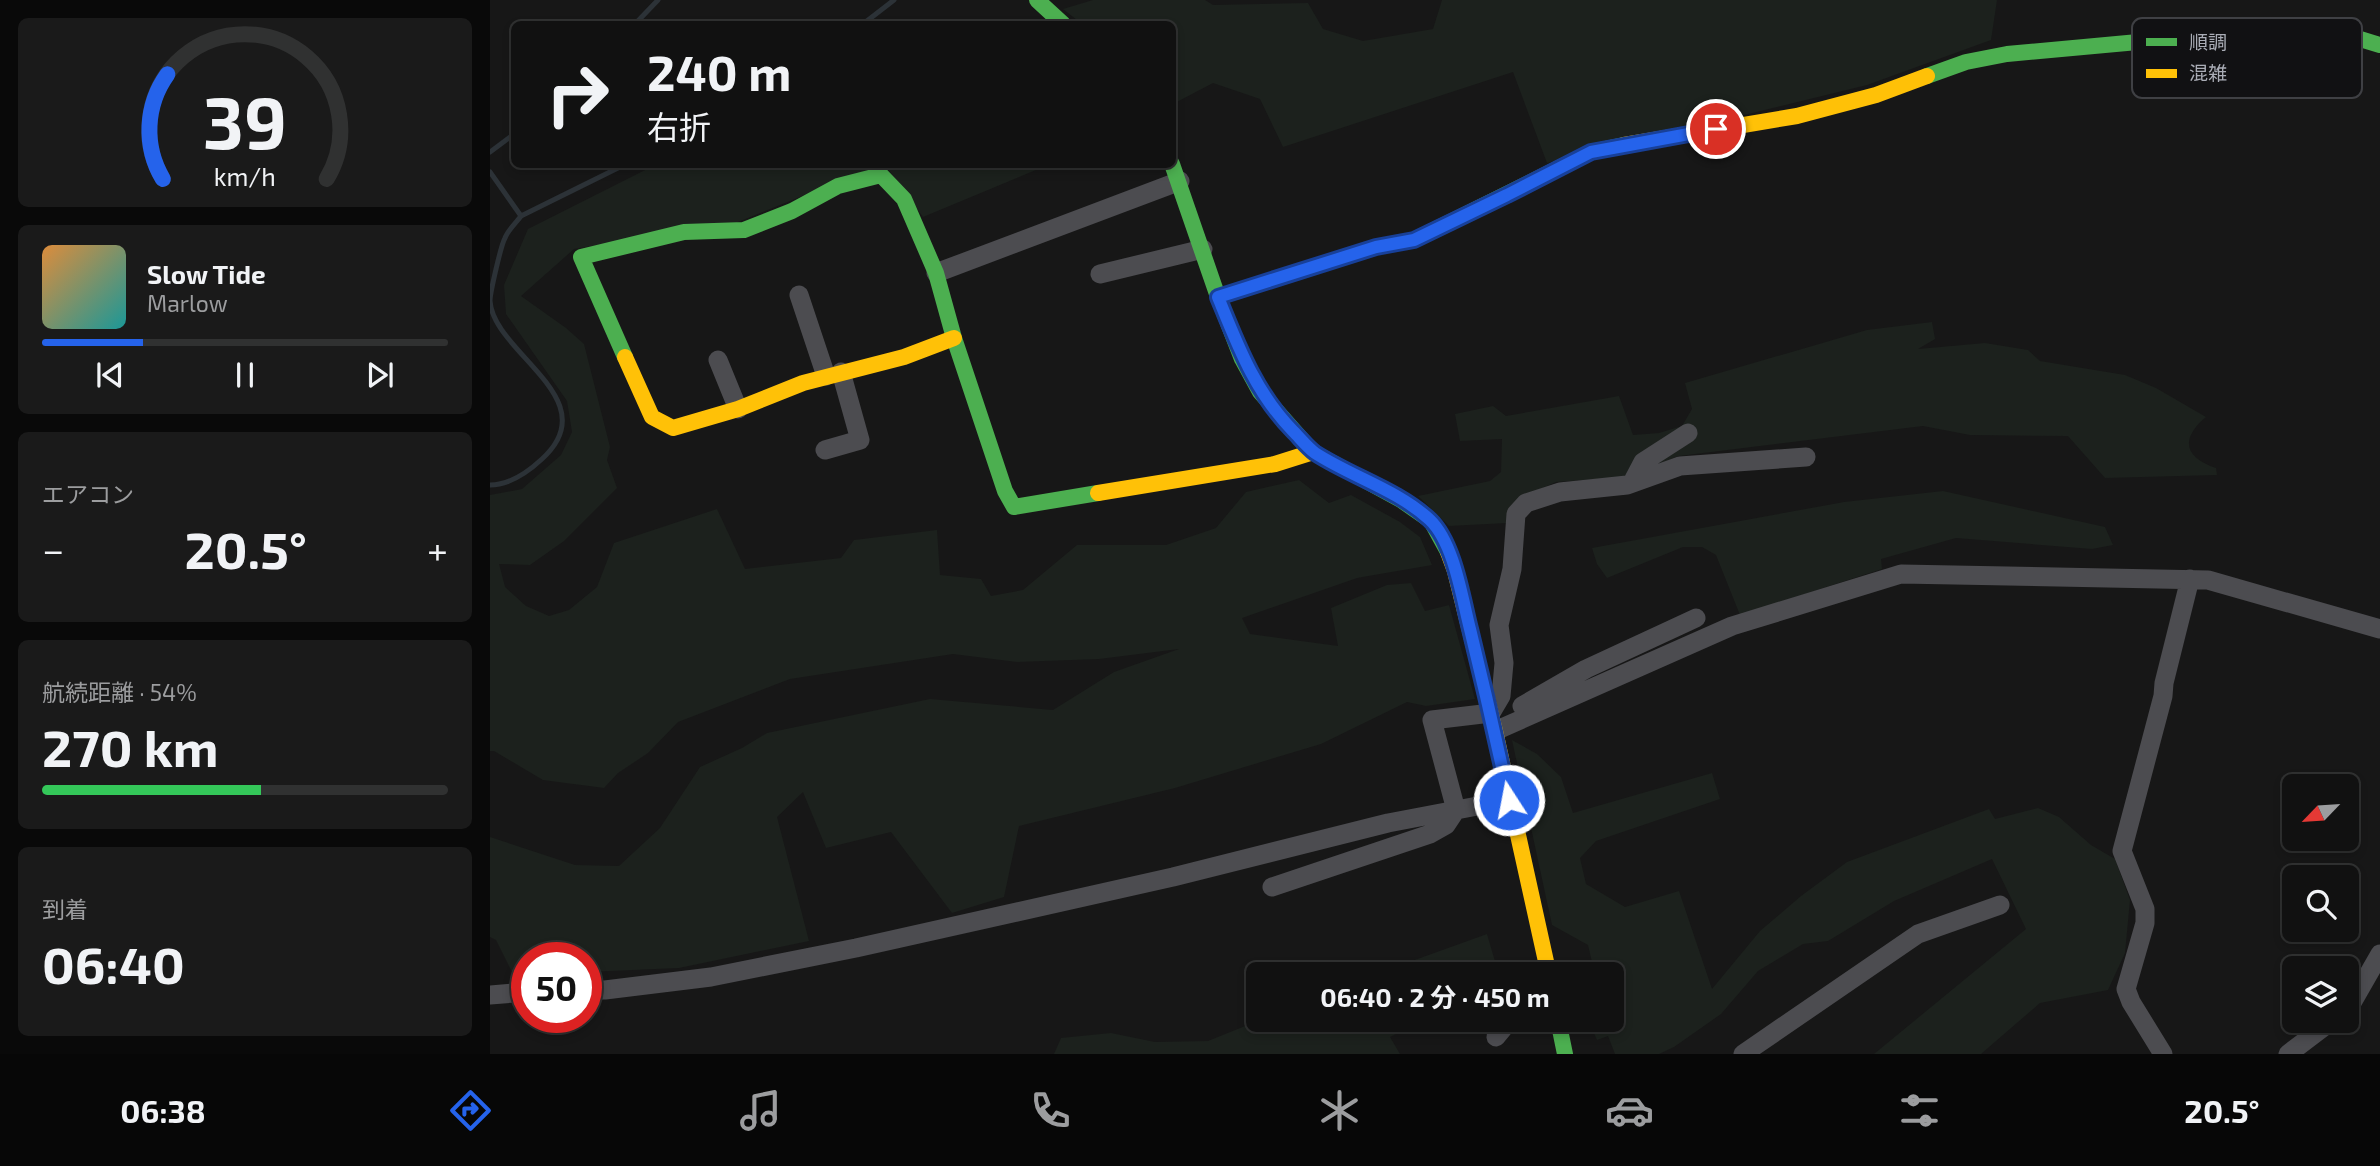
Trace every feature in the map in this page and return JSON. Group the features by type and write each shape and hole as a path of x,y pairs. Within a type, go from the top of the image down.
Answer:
{"street":[{"path":"1044,2 1060,21"},
{"path":"2362,40 2380,45"},
{"path":"1218,297 1376,247 1414,240 1591,152 1797,116 1876,95 1966,62 2007,54 2132,43"},
{"path":"954,338 904,357 803,383 738,409 673,428 652,417 581,257 684,232 744,230 792,211 838,186 876,170 904,199 936,273 954,338 1005,491 1014,507 1275,464 1313,452"},
{"path":"936,273 1176,172 1218,297 1242,359 1261,392 1313,452 1401,500 1431,521 1444,542 1455,571 1493,721 1545,962"},
{"path":"1100,274 1203,249"},
{"path":"799,295 860,440 825,450"},
{"path":"718,360 738,409"},
{"path":"1632,483 1643,462 1688,433"},
{"path":"1493,721 1500,696 1504,663 1499,625 1512,569 1516,514 1526,503 1560,492 1632,483 1680,466 1806,457"},
{"path":"1272,887 1430,834 1446,825 1456,810 1432,720 1493,721 1732,626 1901,574 2208,580 2380,629"},
{"path":"2163,1054 2126,989 2145,923 2145,909 2122,851 2163,696 2190,579"},
{"path":"1493,721 1586,669 1696,618"},
{"path":"602,990 711,977 856,948 1173,877 1388,823 1509,800"},
{"path":"1743,1054 1918,934 2000,905"},
{"path":"2359,991 2380,954"},
{"path":"490,995 511,993"},
{"path":"1496,1037 1500,1032"},
{"path":"1560,1032 1565,1054"},
{"path":"2288,1054 2316,1033"}],"shaded area":[{"path":"1093,0 1205,0 1213,5 1308,3 1323,29 1363,41 1433,29 1442,0 1997,0 1991,40 1867,85 1547,163 1513,72 1283,147 1260,99 1213,83 1176,102 1176,21 1078,21 1063,9"},
{"path":"649,168 867,170 738,222 574,249 521,296 584,344 610,447 607,460 617,488 564,541 530,565 499,564 505,587 526,606 549,616 569,610 597,587 614,543 717,509 745,569 841,558 854,540 937,530 940,575 981,579 991,596 1023,590 1077,545 1166,545 1216,528 1246,492 1299,480 1329,503 1351,495 1400,522 1420,537 1432,565 1357,578 1242,618 1250,634 1338,646 1331,608 1387,585 1411,583 1425,611 1449,605 1475,699 1426,706 1407,702 1321,744 1175,788 1019,826 1004,897 952,913 891,832 826,848 803,792 777,817 809,941 679,968 602,971 602,942 511,942 511,970 496,940 490,937 490,837 575,865 619,866 660,828 700,767 767,733 930,699 1053,710 1114,672 1179,649 1099,659 1017,662 953,654 790,679 678,722 648,753 618,773 604,788 543,780 490,751 490,495 522,489 561,455 572,432 567,401 506,314 504,285 528,229"},
{"path":"887,168 1041,168 923,217"},
{"path":"1932,322 1935,339 1918,349 1985,343 2028,350 2040,361 2125,375 2156,388 2206,417 2192,433 2189,447 2197,458 2216,468 2217,475 2105,478 2068,436 1970,435 1923,426 1679,456 1625,477 1556,482 1520,498 1507,523 1449,526 1418,496 1490,481 1501,472 1502,439 1460,441 1455,414 1493,406 1506,416 1619,396 1633,435 1659,433 1682,426 1692,409 1685,383 1867,330"},
{"path":"1943,491 2105,527 2113,545 2092,549 1956,538 1881,559 1882,569 1740,615 1716,555 1702,547 1683,547 1607,578 1597,564 1592,548 1844,502"},
{"path":"1512,740 1537,754 1561,777 1573,813 1712,773 1720,799 1596,841 1580,858 1586,884 1625,907 1679,891 1712,989 1760,931 1847,862 1989,809 1995,819 2038,808 2059,817 2091,845 2115,859 2130,900 2125,953 2108,990 2040,1003 1981,1054 1874,1054 2026,929 1992,859 1894,901 1828,941 1803,944 1758,971 1721,1014 1674,1047 1659,1054 1615,1054 1608,1036 1597,1040 1593,1032 1624,1032 1624,962 1592,962 1588,945 1552,925"},
{"path":"1487,934 1495,962 1409,962"},
{"path":"1246,1026 1246,1032 1400,1032 1390,1037 1400,1054 1054,1054 1061,1038 1111,1033 1155,1042 1208,1041"}],"waterway":[{"path":"638,21 658,0"},
{"path":"867,21 894,0"},
{"path":"490,152 511,136"},
{"path":"521,216 618,168"},
{"path":"490,172 521,216 503,242 490,301 496,320 542,377 555,396 562,416 559,437 542,459 518,477 490,485"}],"traffic: fast":[{"path":"1037,0 1060,21"},
{"path":"2362,40 2380,45"},
{"path":"1927,76 1966,62 2007,54 2132,43"},
{"path":"1218,297 1376,247 1414,240 1591,152 1624,145"},
{"path":"1173,168 1218,297 1242,359 1260,392 1313,452 1401,500 1431,521 1448,552"},
{"path":"625,357 581,257 684,232 744,230 792,211 838,186 881,175 904,199 936,273 954,338 1005,491 1014,507 1098,493"},
{"path":"1560,1032 1565,1054"}],"traffic: slow":[{"path":"1624,145 1797,116 1876,95 1927,76"},
{"path":"625,357 652,417 673,428 738,409 803,383 904,357 954,338"},
{"path":"1098,493 1275,464 1313,452"},
{"path":"1448,552 1495,731 1546,962"}],"route":[{"path":"1509,800 1495,731 1455,571 1444,542 1431,521 1401,500 1313,452 1281,418 1261,392 1242,359 1218,297 1376,247 1414,240 1591,152 1716,129"}]}
